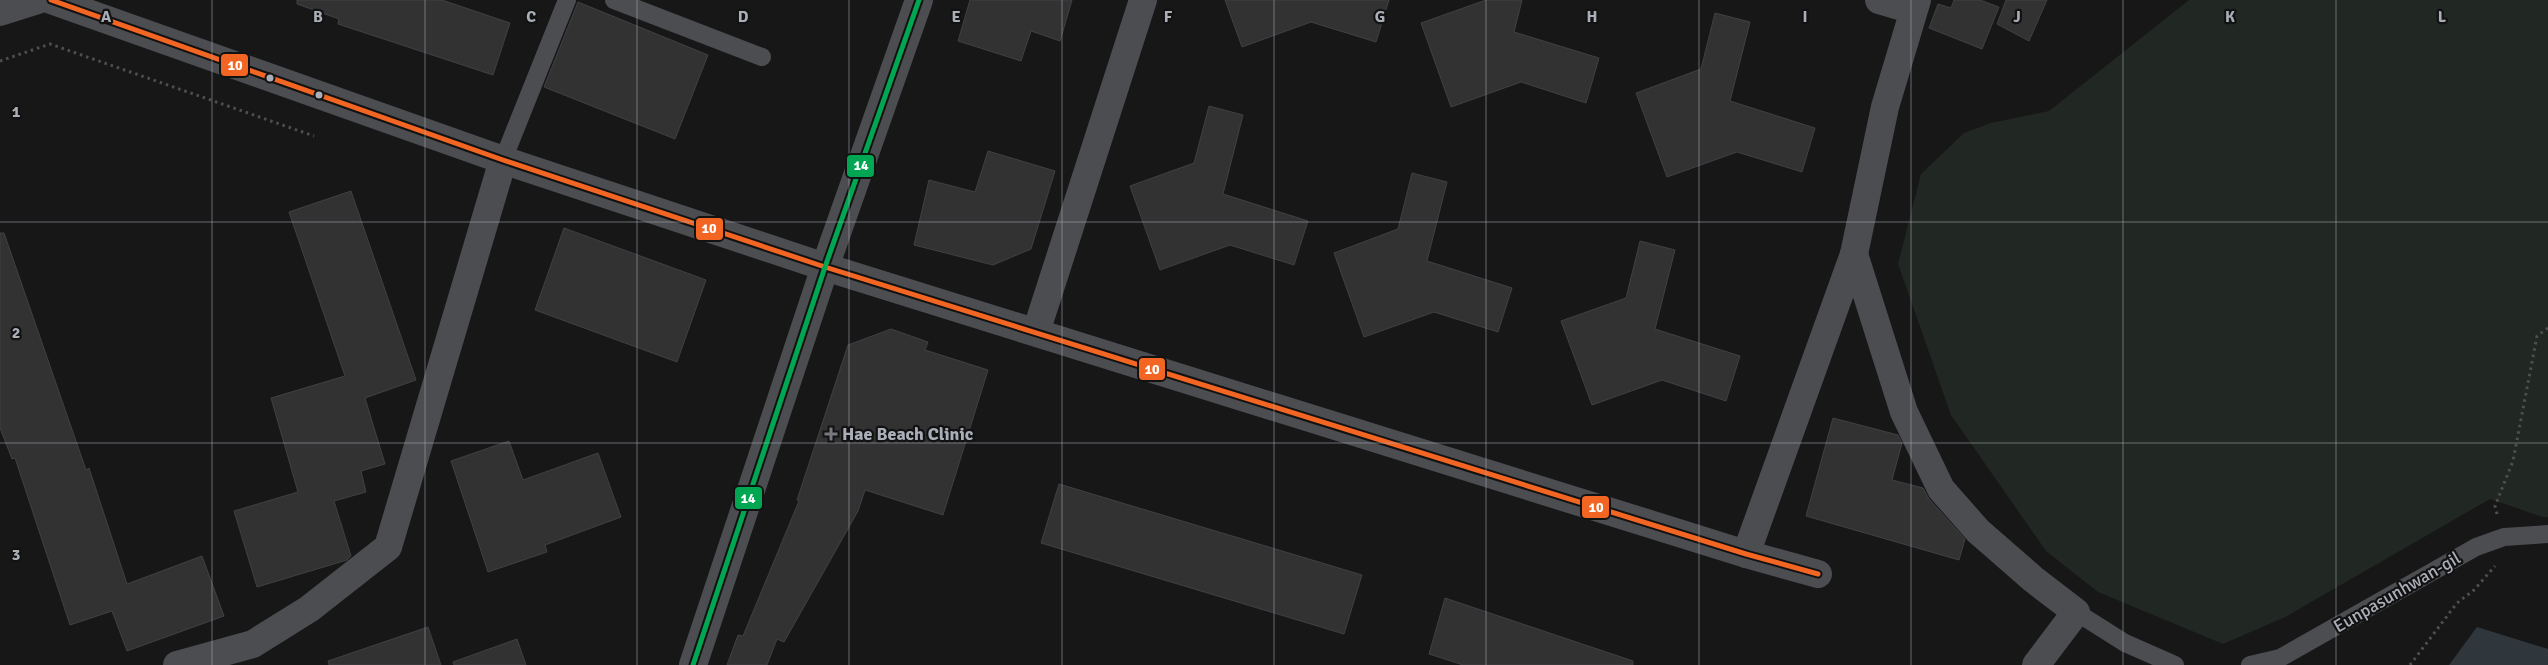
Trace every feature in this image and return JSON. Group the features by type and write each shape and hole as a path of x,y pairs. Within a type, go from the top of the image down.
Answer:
{"street":[{"path":"0,12 38,0"},
{"path":"51,0 503,160 825,267 1746,554 1818,574"},
{"path":"693,665 825,267 919,0"},
{"path":"1036,332 1143,0"},
{"path":"1746,554 1854,254 1885,107 1915,5 1879,0"},
{"path":"177,665 253,644 309,609 388,547 503,160"},
{"path":"1854,254 1904,412 1941,489 1978,531 2076,612 2036,665"}],"lane":[{"path":"503,160 567,0"},
{"path":"614,0 762,57"},
{"name":"Eunpasunhwan-gil","path":"2250,665 2280,658 2476,546 2504,537 2548,534"},
{"path":"2076,612 2125,643 2175,665"}],"path":[{"path":"0,61 50,44 314,136"},
{"path":"2504,537 2495,506 2513,461 2537,336 2548,328"},
{"path":"2410,665 2457,604 2474,590 2522,536"}],"shaded area":[{"path":"2189,0 2548,0 2548,517 2490,499 2285,617 2223,644 2098,592 2046,551 1951,415 1898,264 1921,174 1964,133 1991,123 2049,111"},
{"path":"2477,627 2548,649 2548,665 2449,665"}],"building":[{"path":"297,0 442,0 510,23 493,75 338,24 339,19 297,4"},
{"path":"970,0 1072,0 1060,41 1031,31 1021,61 958,41"},
{"path":"1225,0 1389,0 1376,42 1311,22 1242,47"},
{"path":"1486,0 1522,0 1514,32 1599,58 1586,103 1521,82 1451,107 1421,23"},
{"path":"1954,0 1980,0 1999,7 1982,49 1929,28 1938,4 1951,8"},
{"path":"2006,0 2047,0 2029,41 1997,24"},
{"path":"578,2 708,55 675,139 544,87"},
{"path":"1715,13 1750,22 1730,101 1815,128 1802,172 1737,152 1667,177 1636,93 1701,69"},
{"path":"1209,106 1243,115 1223,194 1308,221 1294,265 1230,245 1160,270 1130,186 1194,163"},
{"path":"988,151 1055,171 1031,249 993,265 914,245 929,180 975,192"},
{"path":"1412,173 1447,182 1427,261 1512,288 1498,332 1434,312 1364,337 1334,253 1398,229"},
{"path":"351,191 416,380 365,398 385,464 361,471 366,492 334,501 351,556 347,560 257,587 234,511 298,492 271,398 345,376 289,212"},
{"path":"564,228 706,280 677,362 535,310"},
{"path":"0,233 4,233 86,470 89,468 127,584 202,556 224,616 127,651 112,611 70,625 15,458 12,459 0,428"},
{"path":"1640,241 1675,250 1655,329 1740,356 1726,401 1662,380 1592,405 1561,321 1626,298"},
{"path":"891,329 928,342 925,350 988,370 943,515 865,490 858,511 784,642 777,639 767,665 727,665 738,635 743,636 799,501 797,500 848,345"},
{"path":"1833,418 1898,435 1902,443 1892,480 1923,488 1929,499 1965,539 1959,560 1806,516"},
{"path":"509,441 523,480 598,453 621,517 545,545 547,552 488,572 451,461"},
{"path":"1059,484 1362,575 1344,634 1041,543"},
{"path":"1445,598 1633,661 1633,665 1463,665 1429,654"},
{"path":"428,627 441,665 329,665 328,661"},
{"path":"517,639 526,665 454,665 453,662"}],"transit line":[{"name":"10","path":"51,0 503,160 825,267 1746,554 1818,574"},
{"name":"14","path":"693,665 825,267 919,0"}],"place":[{"name":"Hae Beach Clinic","path":"831,434"}]}
